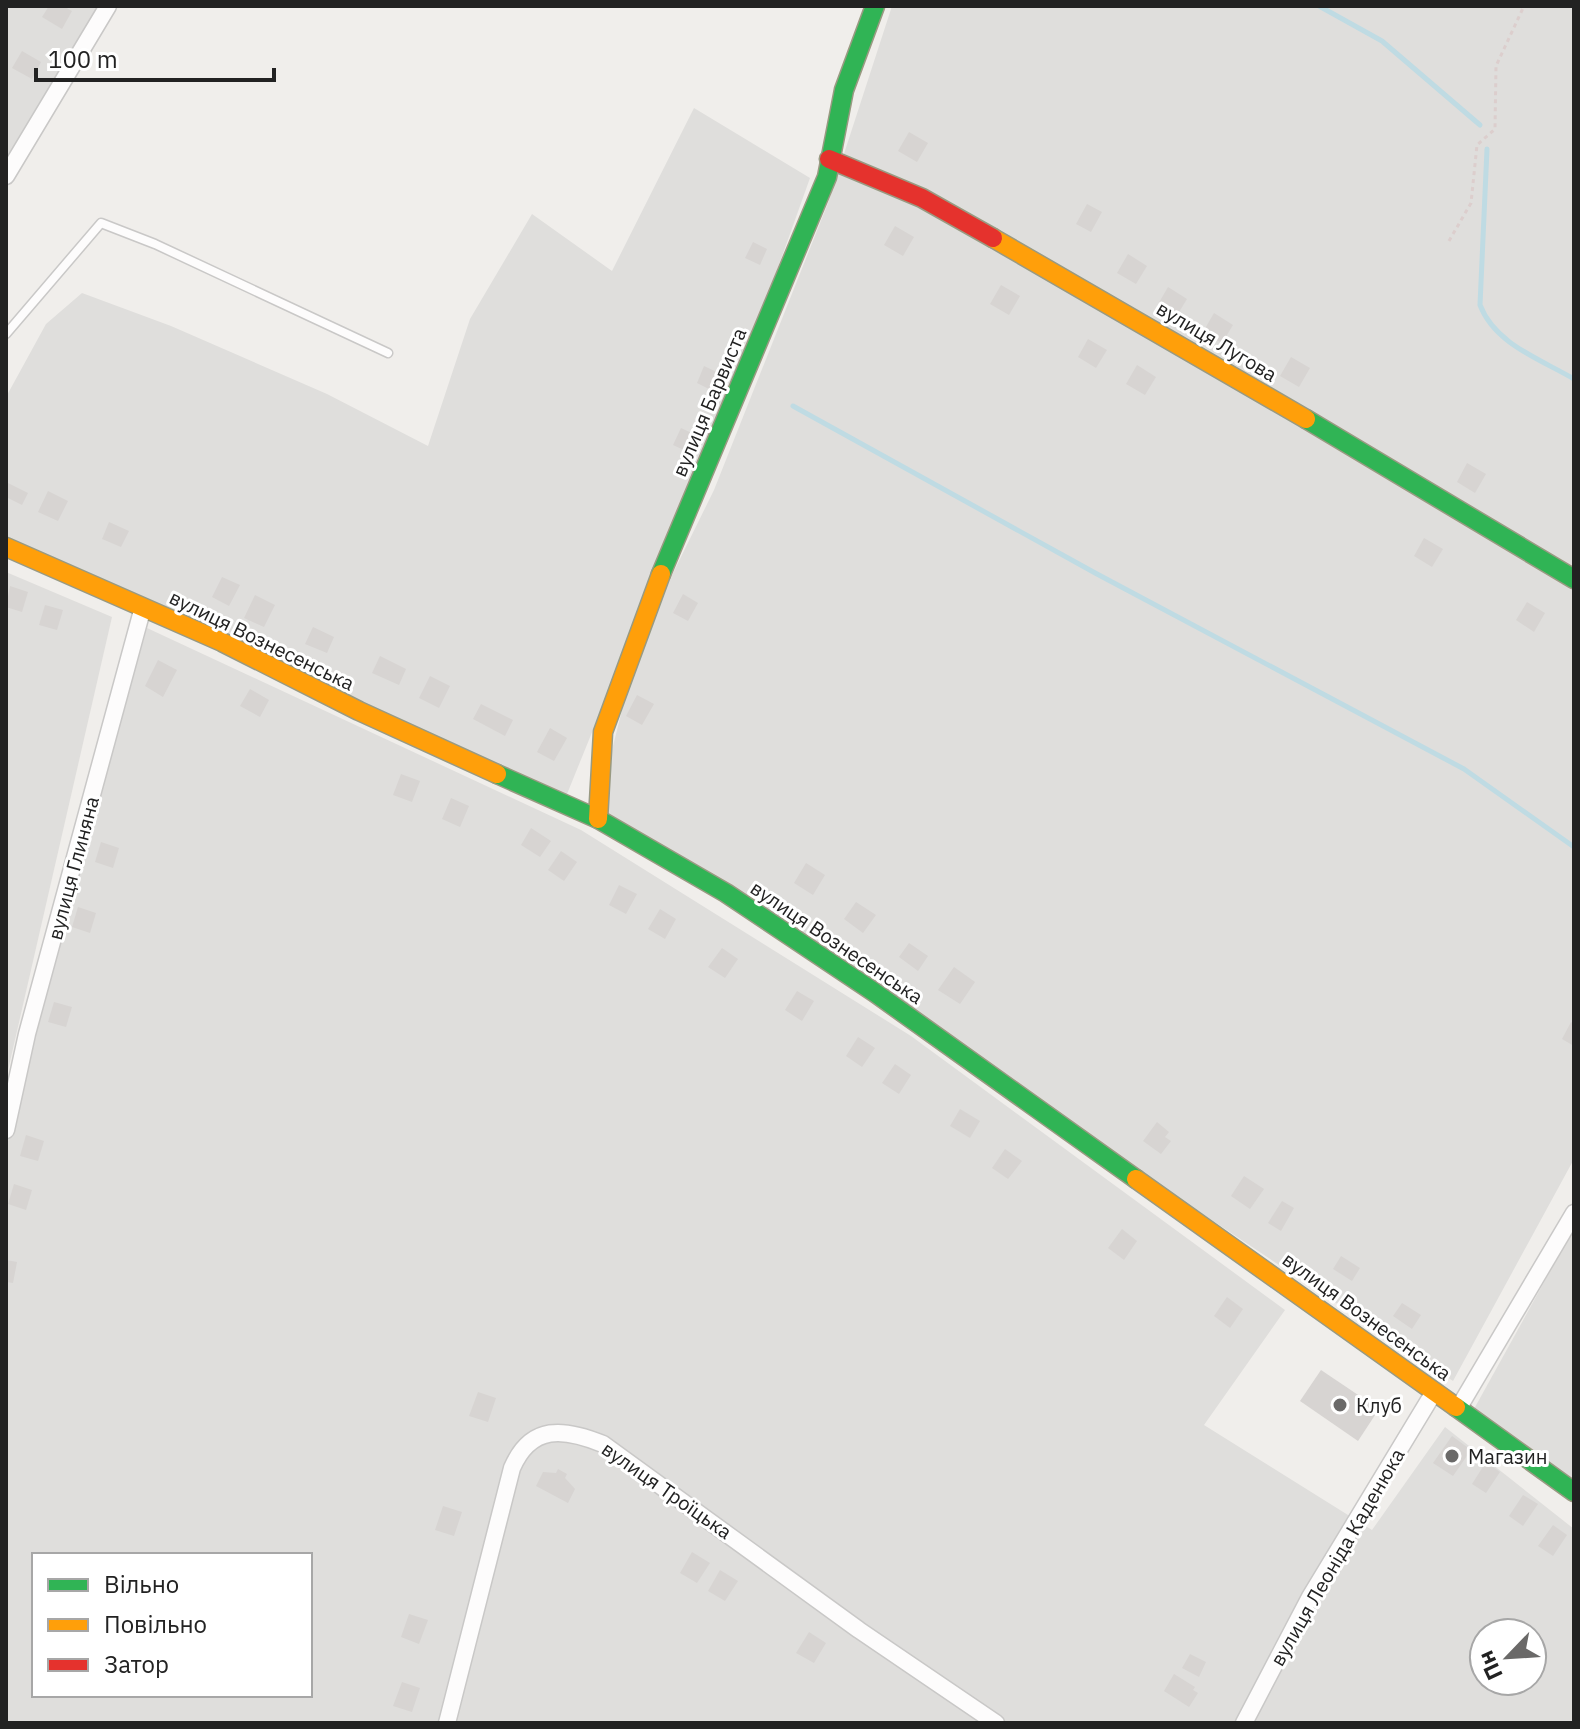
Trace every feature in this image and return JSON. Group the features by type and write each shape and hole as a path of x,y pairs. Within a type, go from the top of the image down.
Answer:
{"street":[{"path":"6,176 108,6"},
{"name":"вулиця Барвиста","path":"598,819 603,732 667,556 827,177 835,112 852,54 875,6"},
{"name":"вулиця Лугова","path":"829,159 922,198 1145,323 1574,579"},
{"name":"вулиця Вознесенська","path":"6,547 143,607 359,711 598,819 726,893 874,992 1574,1492"},
{"name":"вулиця Глиняна","path":"6,1130 27,1034 143,607"},
{"path":"1458,1409 1574,1213"},
{"name":"вулиця Леоніда Каденюка","path":"1244,1723 1310,1597 1434,1392"},
{"name":"вулиця Троїцька","path":"447,1723 512,1468 519,1451 536,1438 572,1431 603,1444 859,1630 996,1723"}],"lane":[{"path":"6,334 101,223 155,244 388,353"}],"path":[{"path":"1449,241 1471,203 1477,145 1495,129 1496,66 1524,6"}],"shaded area":[{"path":"6,6 99,6 6,164"},
{"path":"892,6 1574,6 1574,1159 1453,1381 597,810 639,642 714,490 828,203"},
{"path":"694,108 810,178 761,315 565,799 6,542 6,397 46,324 82,293 171,326 327,394 428,446 470,319 532,214 612,271"},
{"path":"6,572 112,617 6,1079"},
{"path":"147,628 581,830 911,1036 1285,1310 1204,1425 1372,1530 1445,1427 1574,1529 1574,1723 6,1723 6,1149 66,916"},
{"path":"1574,1228 1574,1486 1474,1409"}],"building":[{"path":"49,6 63,6 72,11 62,29 42,17"},
{"path":"22,51 41,62 32,79 12,68"},
{"path":"909,132 928,143 917,162 898,151"},
{"path":"1087,204 1102,212 1091,232 1076,224"},
{"path":"895,226 914,237 903,256 884,245"},
{"path":"753,242 767,249 760,265 745,258"},
{"path":"1128,254 1147,266 1136,284 1117,273"},
{"path":"1001,285 1020,296 1009,315 990,304"},
{"path":"1168,287 1187,299 1176,317 1157,306"},
{"path":"1214,313 1233,325 1222,343 1203,332"},
{"path":"1088,339 1107,350 1096,368 1078,357"},
{"path":"1291,357 1310,368 1299,387 1280,376"},
{"path":"1137,365 1156,377 1145,395 1126,384"},
{"path":"704,366 719,373 711,390 697,383"},
{"path":"681,428 696,435 688,452 673,445"},
{"path":"1467,463 1486,474 1475,493 1457,482"},
{"path":"6,482 28,493 22,505 6,497"},
{"path":"48,491 68,501 58,521 38,512"},
{"path":"109,522 129,531 121,547 102,539"},
{"path":"1424,538 1443,549 1432,567 1414,556"},
{"path":"222,577 240,585 229,606 212,597"},
{"path":"10,586 28,592 22,612 6,607"},
{"path":"683,594 698,603 688,621 673,613"},
{"path":"255,595 275,605 264,627 244,618"},
{"path":"1527,602 1545,613 1534,632 1516,620"},
{"path":"45,605 63,610 57,630 39,625"},
{"path":"313,627 334,637 327,653 305,644"},
{"path":"380,656 406,669 399,685 372,673"},
{"path":"158,660 177,670 163,697 145,686"},
{"path":"430,676 450,686 439,708 419,698"},
{"path":"250,689 269,700 260,717 240,706"},
{"path":"637,695 654,704 642,725 626,716"},
{"path":"481,704 513,720 505,736 473,719"},
{"path":"550,728 567,738 554,761 537,752"},
{"path":"401,774 420,781 412,802 393,795"},
{"path":"451,798 469,806 460,827 442,819"},
{"path":"531,828 551,841 540,857 521,845"},
{"path":"101,842 119,848 113,868 95,862"},
{"path":"561,851 577,862 564,881 548,870"},
{"path":"806,863 825,875 813,895 794,883"},
{"path":"619,885 637,894 626,914 609,905"},
{"path":"856,902 876,915 863,933 844,919"},
{"path":"78,907 96,913 90,933 72,927"},
{"path":"660,909 676,919 665,939 648,929"},
{"path":"909,943 928,956 918,971 899,957"},
{"path":"722,948 738,959 725,978 708,967"},
{"path":"954,967 975,982 960,1004 938,990"},
{"path":"797,991 814,1001 802,1021 785,1010"},
{"path":"54,1002 72,1007 66,1027 48,1022"},
{"path":"1571,1022 1574,1024 1574,1046 1562,1039"},
{"path":"858,1037 875,1048 862,1067 846,1056"},
{"path":"895,1064 911,1075 899,1094 882,1083"},
{"path":"960,1109 980,1121 970,1138 950,1126"},
{"path":"1157,1122 1169,1132 1165,1137 1171,1141 1161,1154 1143,1141"},
{"path":"26,1135 44,1141 38,1161 20,1156"},
{"path":"1005,1149 1022,1161 1008,1179 992,1168"},
{"path":"1244,1176 1264,1189 1250,1209 1231,1196"},
{"path":"14,1184 32,1190 26,1210 8,1204"},
{"path":"1282,1201 1294,1208 1281,1231 1268,1223"},
{"path":"1122,1229 1137,1241 1124,1260 1108,1248"},
{"path":"1341,1256 1360,1268 1352,1281 1333,1269"},
{"path":"6,1260 17,1262 13,1283 6,1282"},
{"path":"1227,1297 1243,1309 1230,1328 1214,1316"},
{"path":"1402,1303 1421,1315 1412,1329 1393,1316"},
{"name":"Клуб","path":"1321,1370 1379,1409 1358,1441 1300,1401"},
{"path":"478,1392 496,1398 488,1422 469,1416"},
{"name":"Магазин","path":"1452,1436 1471,1450 1453,1476 1433,1463"},
{"path":"1486,1462 1500,1472 1486,1493 1472,1484"},
{"path":"558,1469 567,1474 565,1478 575,1489 568,1503 536,1486 543,1472 556,1473"},
{"path":"1523,1495 1538,1504 1523,1526 1509,1516"},
{"path":"443,1506 462,1512 454,1536 435,1530"},
{"path":"1553,1525 1567,1535 1553,1556 1538,1546"},
{"path":"692,1552 710,1563 697,1583 680,1573"},
{"path":"720,1570 738,1581 725,1601 708,1591"},
{"path":"409,1614 428,1620 419,1644 401,1637"},
{"path":"809,1632 826,1643 814,1663 796,1653"},
{"path":"1190,1654 1206,1662 1199,1677 1182,1668"},
{"path":"1174,1674 1195,1687 1193,1690 1198,1693 1189,1707 1164,1691"},
{"path":"402,1682 420,1688 412,1712 393,1706"}],"waterway":[{"path":"1319,6 1382,41 1480,125"},
{"path":"1487,149 1480,305 1487,319 1507,340 1574,379"},
{"path":"793,406 1097,574 1464,769 1574,847"}],"traffic: fast":[{"path":"661,574 827,177 844,90 875,6"},
{"path":"1306,419 1574,579"},
{"path":"497,774 598,819 726,893 874,992 1136,1179"},
{"path":"1456,1407 1574,1492"}],"traffic: slow":[{"path":"993,238 1306,419"},
{"path":"6,547 222,642 359,711 497,774"},
{"path":"598,819 603,732 661,574"},
{"path":"1136,1179 1456,1407"}],"traffic: jam":[{"path":"829,159 922,198 993,238"}],"place":[{"name":"Клуб","path":"1340,1405"},
{"name":"Магазин","path":"1452,1456"}]}
